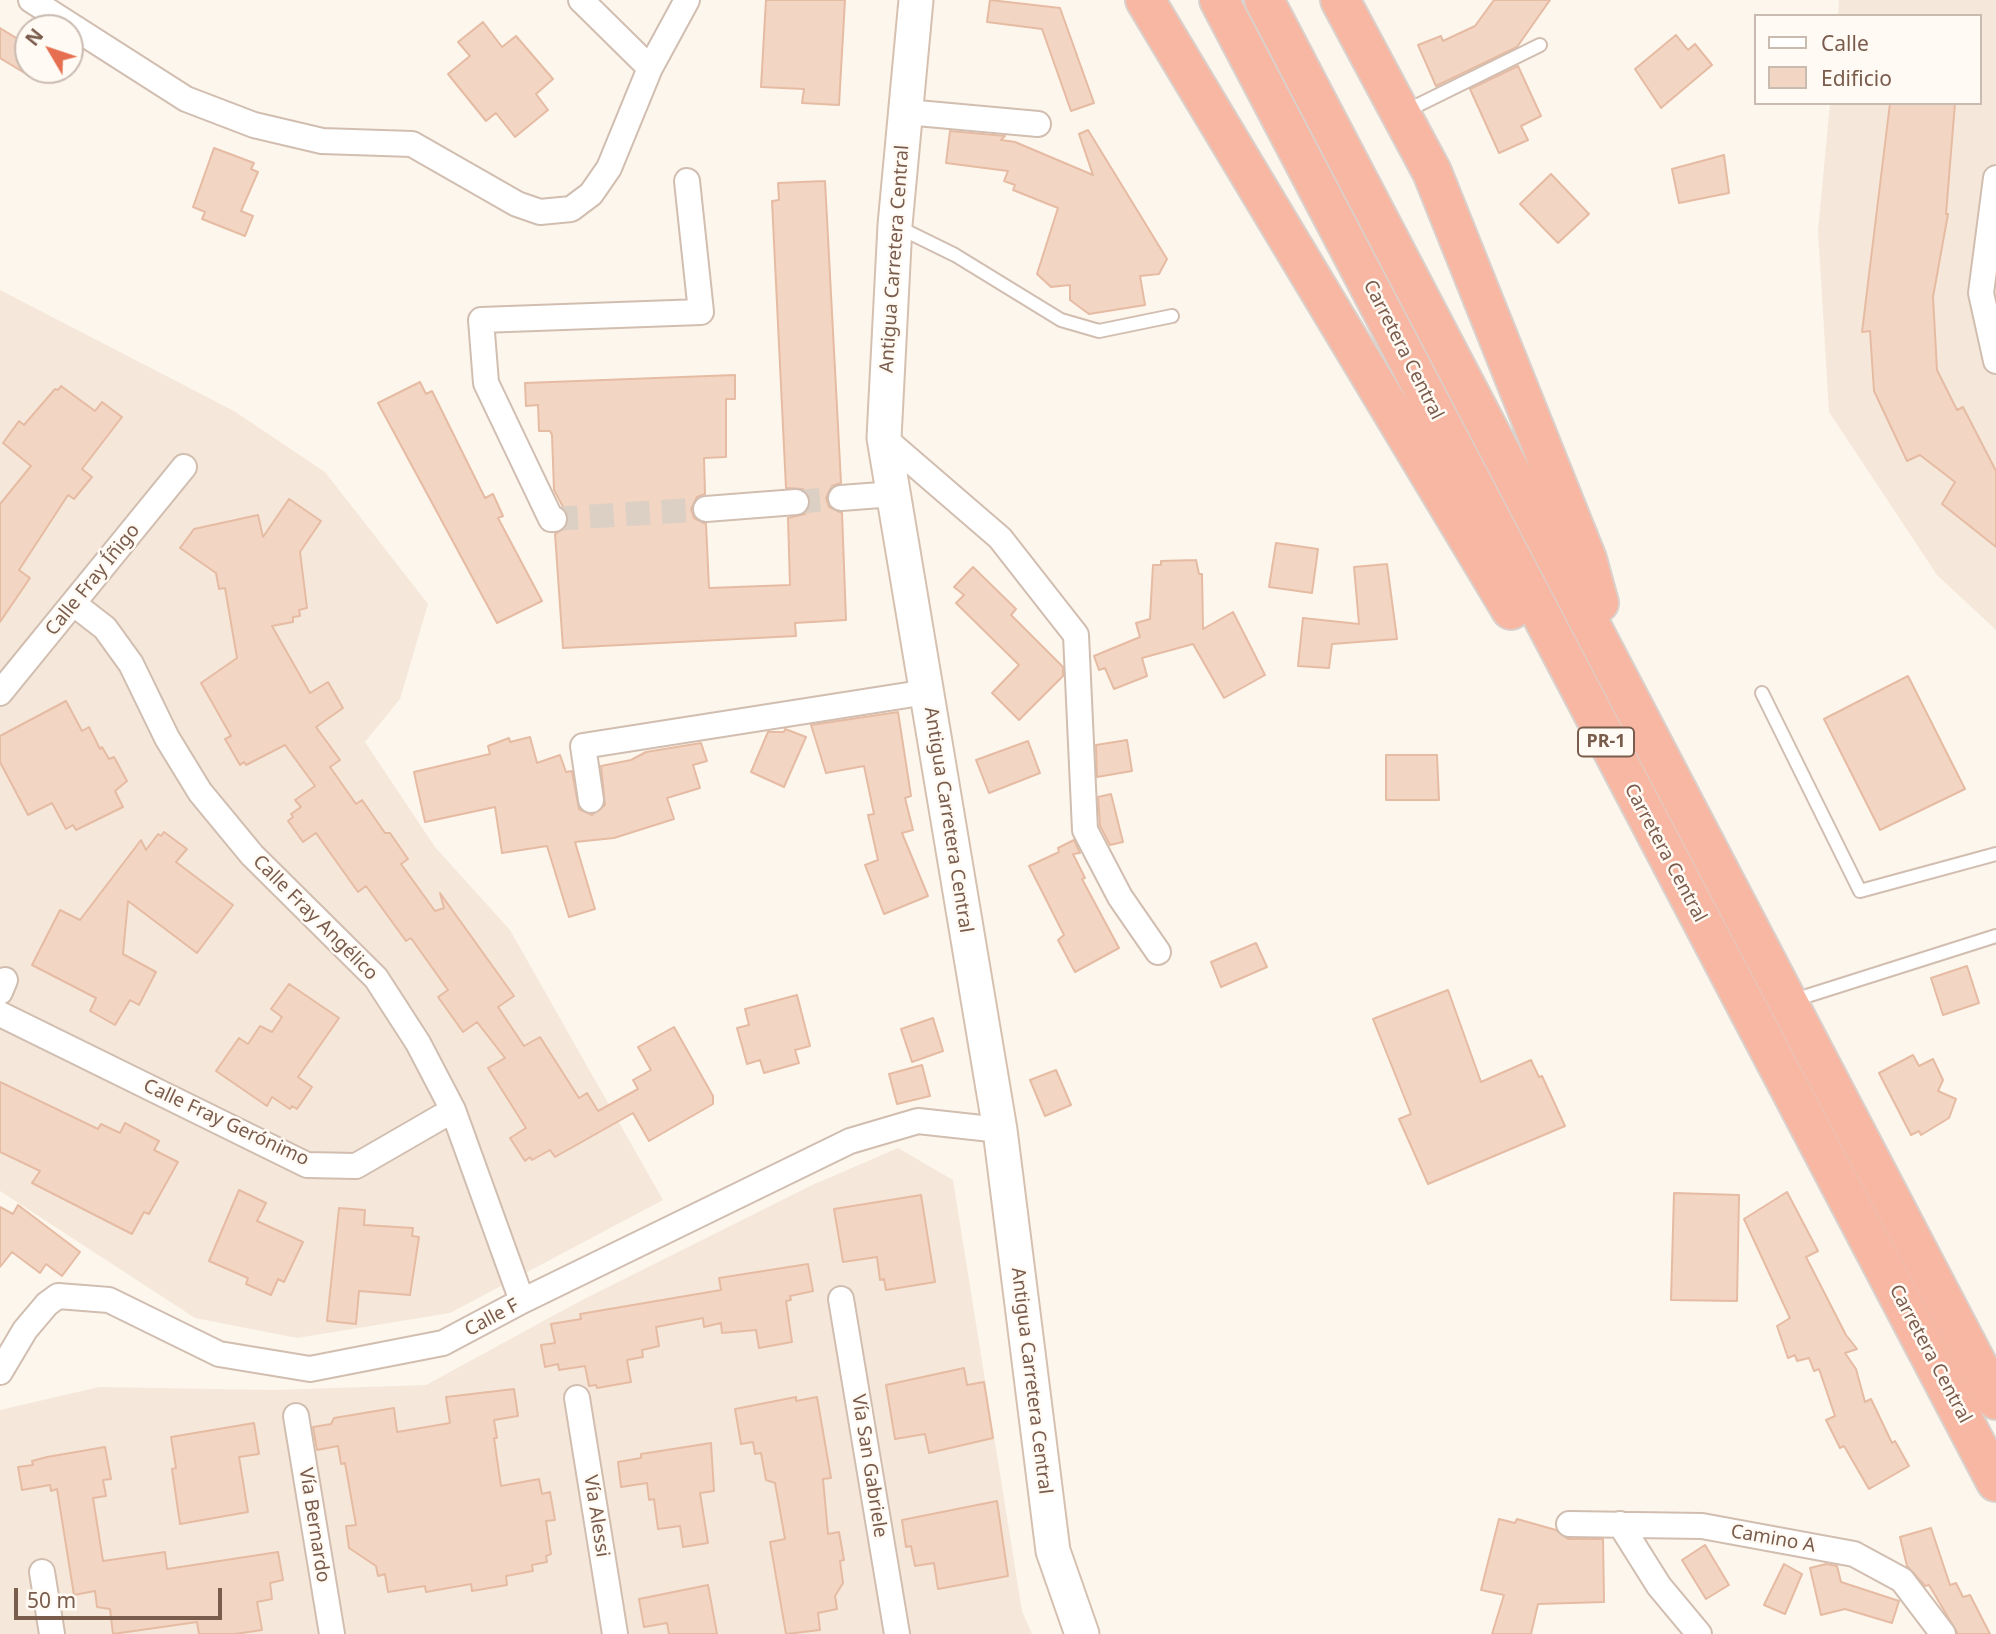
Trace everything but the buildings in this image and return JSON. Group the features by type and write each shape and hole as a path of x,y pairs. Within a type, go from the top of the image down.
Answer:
{"highway":[{"path":"1145,0 1529,640 1592,715"},
{"name":"Carretera Central","path":"1219,0 1996,1482"},
{"name":"Carretera Central","path":"1264,0 1996,1400"},
{"path":"1340,0 1432,172 1587,559 1617,673"}],"street":[{"path":"31,0 186,99 254,125 322,141 412,144 517,204 540,212 570,209 591,194 609,168 650,68 687,0"},
{"path":"581,0 650,68"},
{"name":"Antigua Carretera Central","path":"916,0 895,225 884,438 1000,1130 1053,1551 1082,1634"},
{"path":"906,111 1038,124"},
{"path":"1996,178 1981,293 1996,361"},
{"path":"554,519 551,519 486,383 481,320 701,312 687,181"},
{"path":"884,438 1000,538 1076,635 1085,830 1120,897 1158,952"},
{"name":"Calle Fray Íñigo","path":"0,693 184,467"},
{"path":"841,498 894,494"},
{"path":"706,509 796,502"},
{"name":"Calle Fray Angélico","path":"74,604 105,628 131,664 167,738 200,792 251,855 376,978 418,1043 453,1110 523,1301"},
{"path":"591,800 583,746 927,692"},
{"name":"Calle Fray Gerónimo","path":"0,1014 307,1165 356,1166 453,1110"},
{"name":"Calle F","path":"0,1372 25,1330 47,1304 58,1296 109,1300 219,1354 310,1370 443,1343 850,1141 918,1121 1000,1130"},
{"name":"Vía San Gabriele","path":"841,1299 897,1634"},
{"name":"Vía Alessi","path":"577,1398 615,1634"},
{"name":"Vía Bernardo","path":"296,1416 332,1634"},
{"name":"Camino A","path":"1569,1524 1702,1526 1854,1554 1902,1580 1943,1634"},
{"path":"1620,1524 1659,1586 1699,1634"},
{"path":"42,1572 52,1634"}],"lane":[{"path":"1401,114 1540,45"},
{"path":"895,225 955,255 1061,320 1099,331 1172,316"},
{"path":"1762,693 1860,891 1996,854"},
{"path":"1788,1003 1996,936"}],"shaded area":[{"path":"1839,0 1996,0 1996,630 1937,575 1829,412 1818,231 1830,105 1982,105 1982,14 1838,14"},
{"path":"0,290 234,411 325,472 428,604 400,699 365,742 435,847 510,930 663,1200 450,1313 297,1338 195,1318 0,1191"},
{"path":"898,1148 953,1180 1022,1611 1032,1634 0,1634 0,1410 99,1387 274,1390 426,1385 582,1300 810,1186"}],"tunnel":[{"path":"796,502 841,498"},
{"path":"554,519 706,509"}]}
